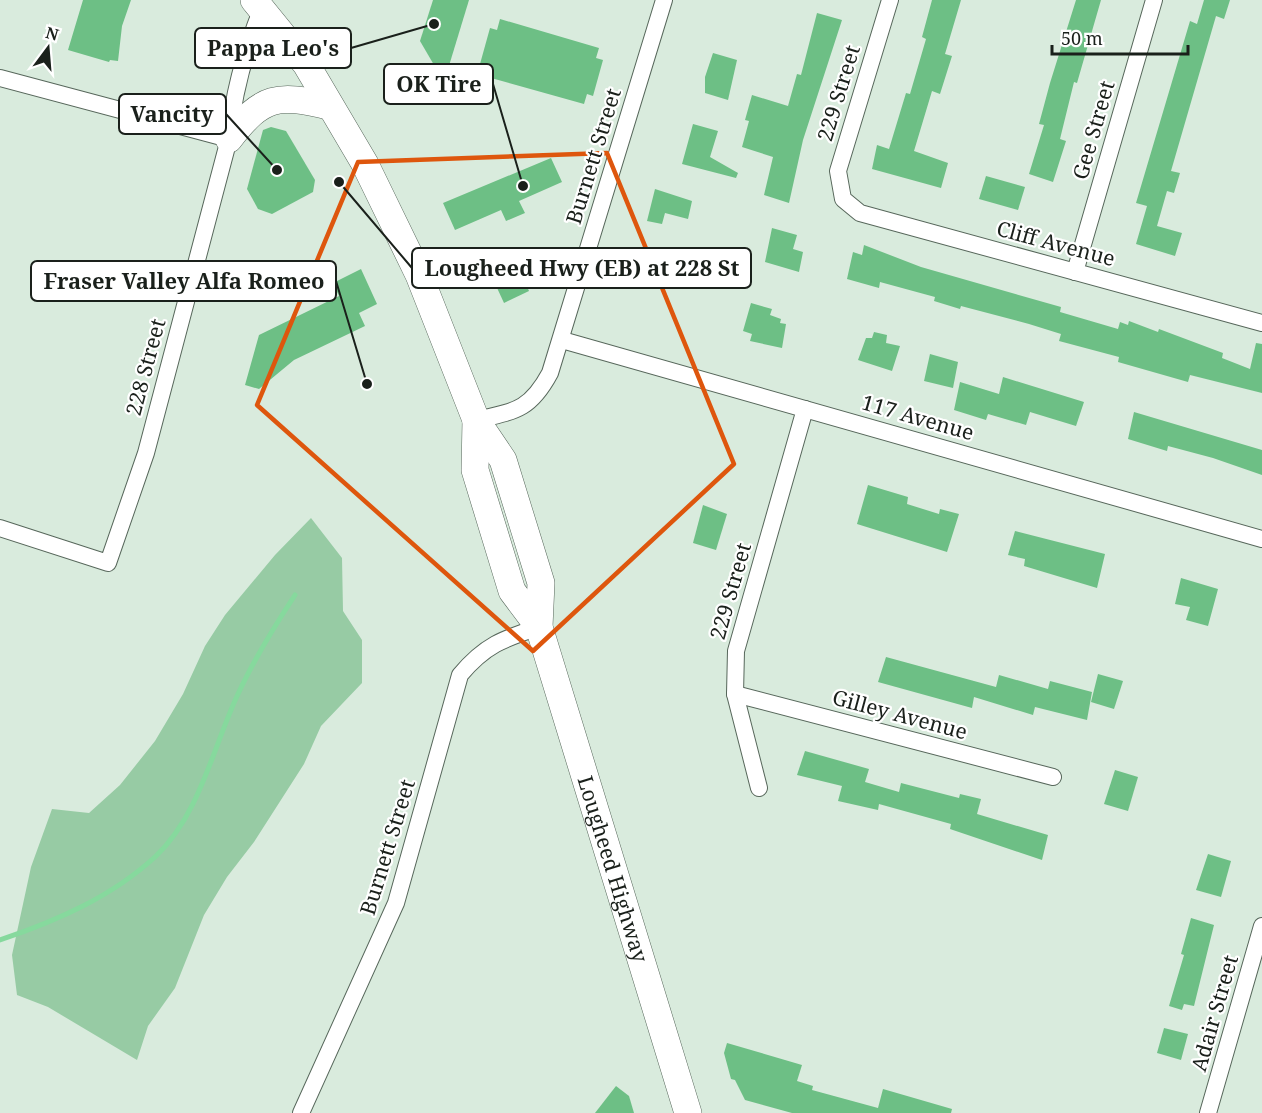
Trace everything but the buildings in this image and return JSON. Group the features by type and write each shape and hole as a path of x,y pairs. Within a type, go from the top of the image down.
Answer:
{"main road":[{"name":"Lougheed Highway","path":"259,3 306,64 365,164 419,275 476,420 503,460 541,583 539,627 688,1113"},
{"path":"229,140 248,114 273,100 295,98 329,106"}],"street":[{"name":"Burnett Street","path":"476,420 506,413 532,401 550,373 562,340 664,0"},
{"name":"229 Street","path":"843,199 838,171 890,0"},
{"name":"Gee Street","path":"1075,272 1154,0"},
{"name":"228 Street","path":"0,528 108,563 146,453 229,140 232,103 259,3"},
{"path":"0,78 229,140"},
{"name":"Cliff Avenue","path":"843,199 860,213 1262,323"},
{"name":"117 Avenue","path":"562,340 1262,539"},
{"name":"229 Street","path":"759,788 735,694 736,651 806,409"},
{"name":"Burnett Street","path":"301,1113 396,903 460,675 477,654 500,640 539,627"},
{"name":"Gilley Avenue","path":"735,694 1053,777"},
{"name":"Adair Street","path":"1208,1113 1262,926"}],"highlighted area":[{"path":"607,153 734,464 533,651 257,405 358,162"}],"green space":[{"path":"311,518 342,558 343,611 362,640 362,683 321,726 304,764 254,842 227,877 204,915 175,988 148,1026 137,1060 48,1007 17,995 12,955 31,867 52,809 89,813 120,785 155,741 183,694 205,646 225,615 275,555"}],"waterway":[{"path":"0,940 42,925 102,896 139,871 171,839 195,800 244,681 295,595"}],"place":[{"name":"Pappa Leo's","path":"434,24"},
{"name":"Vancity","path":"277,170"},
{"name":"Lougheed Hwy (EB) at 228 St","path":"339,182"},
{"name":"OK Tire","path":"523,186"},
{"name":"Fraser Valley Alfa Romeo","path":"367,384"}]}
